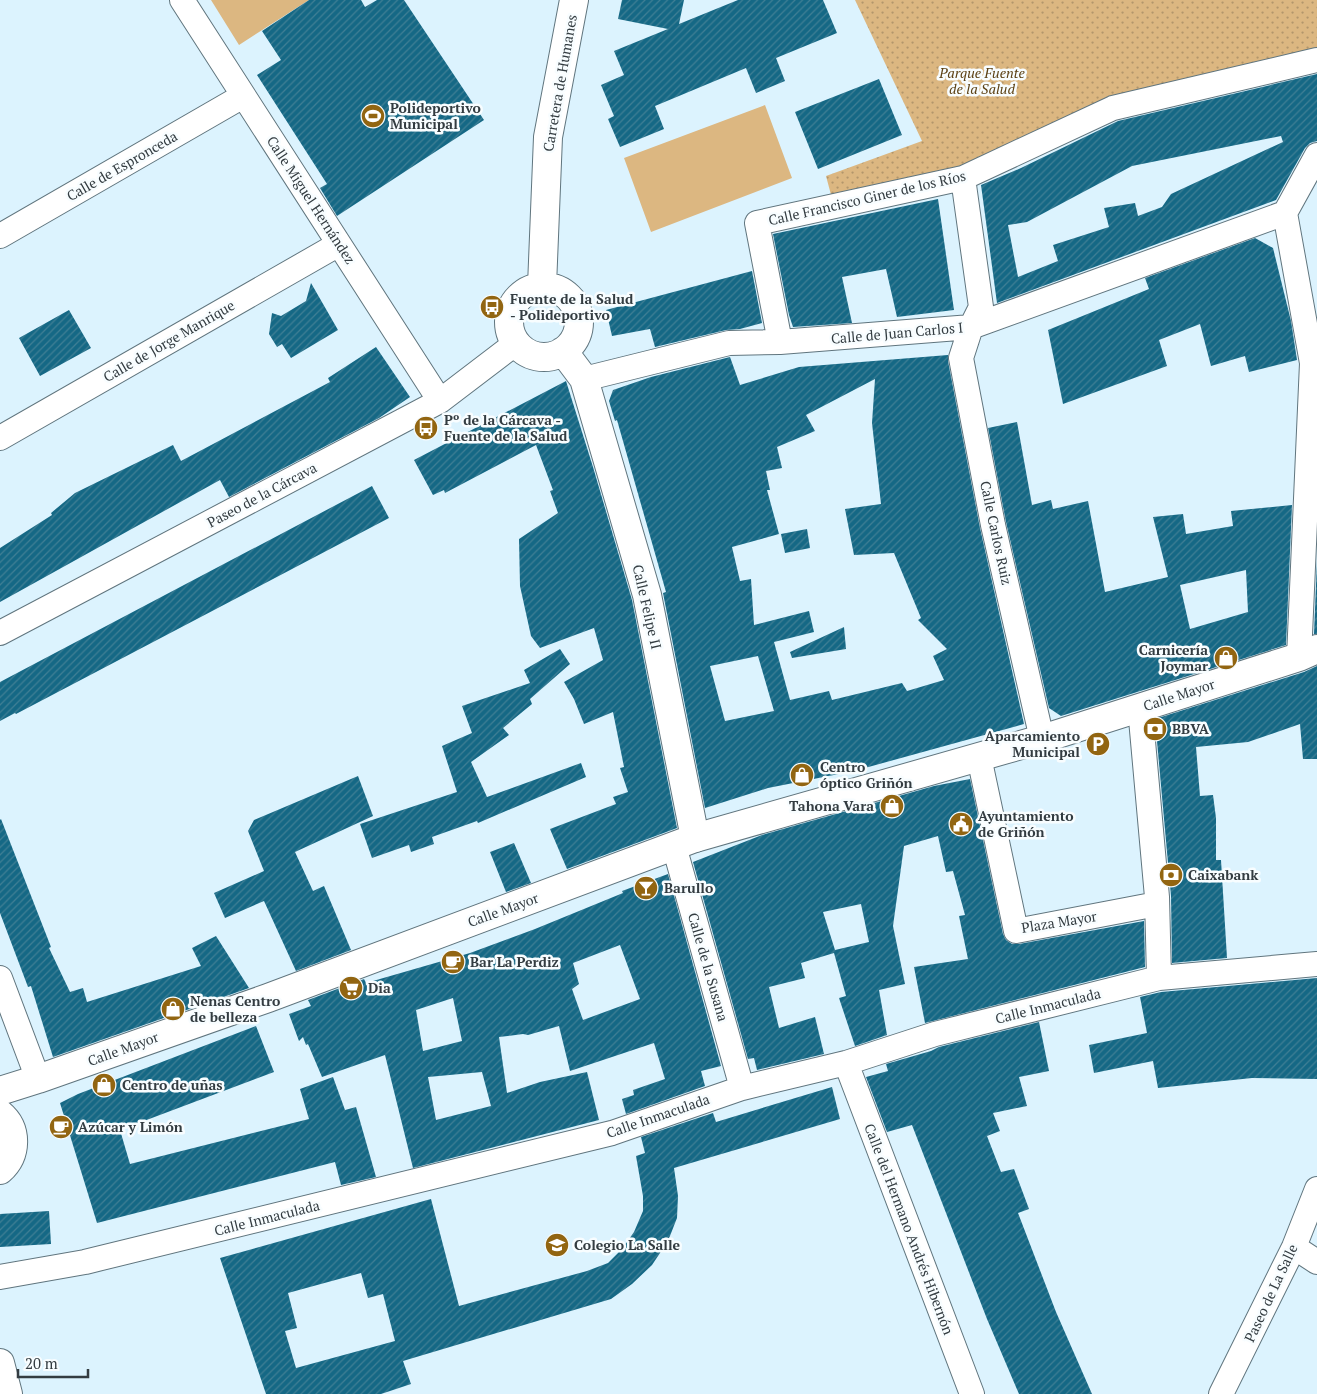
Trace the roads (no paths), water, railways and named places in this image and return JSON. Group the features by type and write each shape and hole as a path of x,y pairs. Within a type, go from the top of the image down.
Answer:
{"street":[{"name":"Calle Miguel Hernández","path":"182,0 440,401"},
{"name":"Carretera de Humanes","path":"542,286 548,137 574,0"},
{"name":"Calle Francisco Giner de los Ríos","path":"780,342 757,223 963,178 1113,108 1317,60"},
{"name":"Calle de Espronceda","path":"0,236 243,96"},
{"path":"1308,653 1312,363 1307,275 1285,214 1317,154"},
{"name":"Calle Carlos Ruiz","path":"963,178 981,307 971,327 961,358 993,525 1042,739"},
{"name":"Calle de Juan Carlos I","path":"584,379 729,342 780,342 971,327 1285,214"},
{"name":"Calle de Jorge Manrique","path":"0,438 339,244"},
{"path":"542,286 564,292 573,300 578,311 579,322 578,334 572,344 563,352 551,356 538,357 526,352 516,343 508,323 510,312 522,294 542,286"},
{"name":"Paseo de la Cárcava","path":"0,633 440,401 516,343"},
{"path":"563,352 584,379"},
{"name":"Calle Felipe II","path":"584,379 647,595 685,842"},
{"name":"Calle Mayor","path":"0,1091 277,995 685,842 1042,739 1308,653"},
{"path":"1133,710 1157,904 1159,978"},
{"name":"Plaza Mayor","path":"976,757 1016,931 1157,904"},
{"name":"Calle de la Susana","path":"685,842 742,1088"},
{"name":"Calle Inmaculada","path":"0,1277 85,1262 612,1133 742,1088 846,1063 935,1034 1159,978 1317,964"},
{"path":"0,978 38,1079 7,1124 14,1146 10,1159 0,1170"},
{"name":"Calle del Hermano Andrés Hibernón","path":"846,1063 972,1394"},
{"name":"Paseo de La Salle","path":"1221,1394 1294,1246 1317,1189"},
{"path":"1294,1246 1317,1262"},
{"path":"0,1362 8,1394"}],"place":[{"name":"Polideportivo Municipal","path":"373,116"},
{"name":"Fuente de la Salud - Polideportivo","path":"492,307"},
{"name":"Pº de la Cárcava - Fuente de la Salud","path":"426,428"},
{"name":"Carnicería Joymar","path":"1226,658"},
{"name":"BBVA","path":"1155,729"},
{"name":"Aparcamiento Municipal","path":"1098,744"},
{"name":"Centro óptico Griñón","path":"802,775"},
{"name":"Tahona Vara","path":"892,806"},
{"name":"Ayuntamiento de Griñón","path":"961,824"},
{"name":"Caixabank","path":"1171,875"},
{"name":"Barullo","path":"646,888"},
{"name":"Bar La Perdiz","path":"453,962"},
{"name":"Dia","path":"351,988"},
{"name":"Nenas Centro de belleza","path":"173,1009"},
{"name":"Centro de uñas","path":"104,1085"},
{"name":"Azúcar y Limón","path":"61,1127"},
{"name":"Colegio La Salle","path":"557,1245"}],"park label":[{"name":"Parque Fuente de la Salud","path":"982,82"}]}
